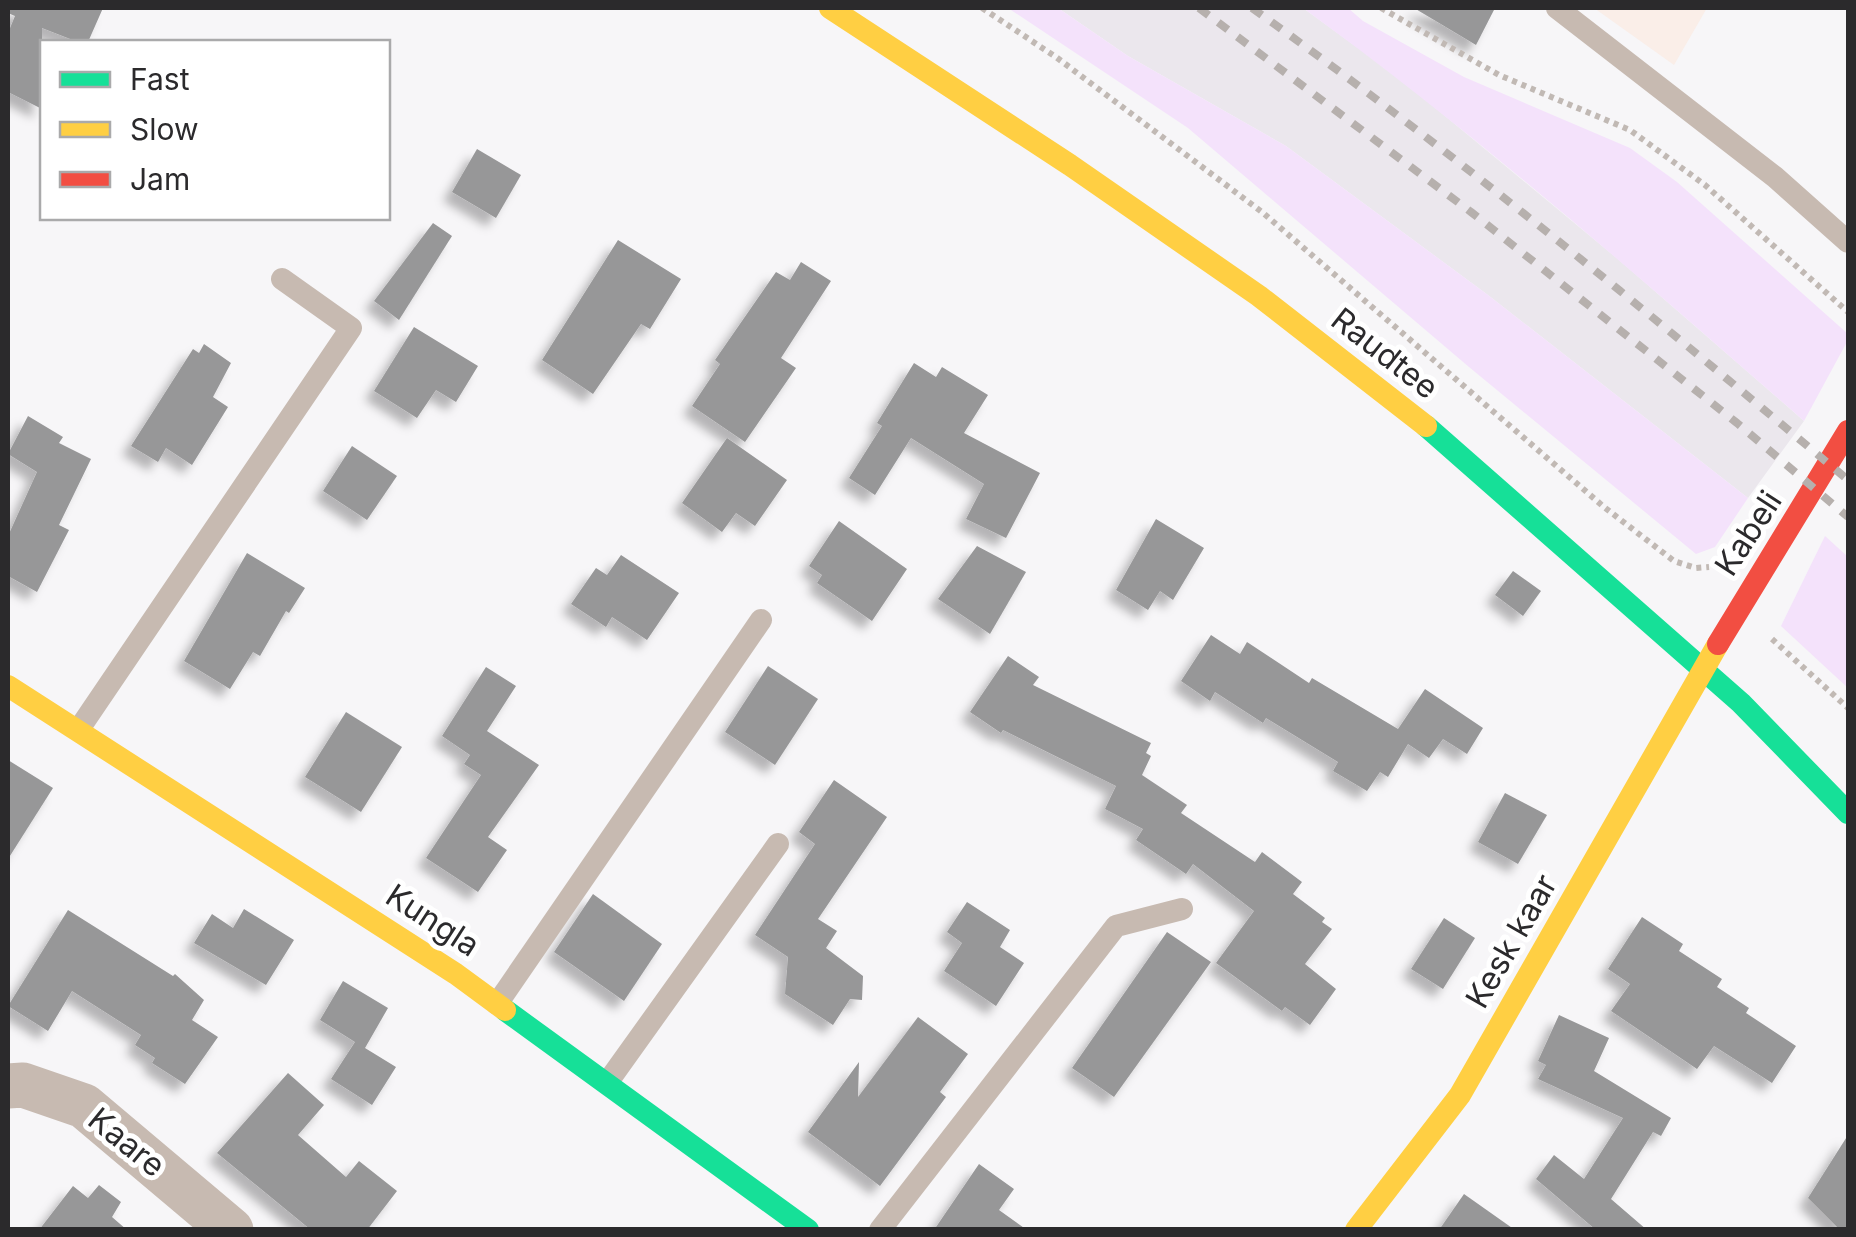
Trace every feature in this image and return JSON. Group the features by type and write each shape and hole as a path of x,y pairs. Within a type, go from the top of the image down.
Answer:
{"street":[{"name":"Raudtee","path":"830,8 1070,165 1306,332 1400,404 1740,703 1848,812"},
{"name":"Kabeli","path":"1704,672 1750,588 1848,431"},
{"name":"Kesk kaar","path":"1356,1230 1460,1095 1704,672"},
{"name":"Kungla","path":"8,686 456,974 808,1230"},
{"name":"Kaare","path":"8,1086 24,1085 84,1106 231,1230"}],"lane":[{"path":"1558,8 1774,177 1848,242"},
{"path":"79,729 351,328 282,279"},
{"path":"497,1004 761,620"},
{"path":"607,1083 778,844"},
{"path":"880,1230 1116,926 1182,909"}],"path":[{"path":"982,8 1056,58 1262,212 1604,507 1674,560 1696,568 1714,566 1775,606 1768,636 1848,708"},
{"path":"1381,8 1499,75 1630,130 1706,186 1848,312"}],"shaded area":[{"path":"1008,8 1058,8 1128,56 1286,146 1488,295 1748,498 1715,547 1696,554 1188,128"},
{"path":"1058,8 1303,8 1398,77 1619,260 1804,421 1748,498 1488,295 1286,146 1128,56"},
{"path":"1303,8 1348,8 1363,21 1464,77 1630,148 1677,182 1848,334 1804,421 1495,157"},
{"path":"1594,8 1707,8 1674,65"},
{"path":"1825,536 1848,557 1848,688 1781,626"}],"building":[{"path":"8,8 103,8 89,40 73,40 42,28 40,108 8,92 8,33 15,16 8,13"},
{"path":"1414,8 1495,8 1476,45"},
{"path":"477,149 521,175 496,218 452,192"},
{"path":"433,223 452,236 399,320 374,301"},
{"path":"618,240 681,279 650,329 641,324 593,394 542,360"},
{"path":"801,262 831,281 781,358 796,368 745,442 692,406 720,364 715,360 776,272 790,280"},
{"path":"414,327 478,366 456,402 436,390 417,418 374,391"},
{"path":"204,344 231,363 213,397 228,407 192,465 166,448 158,462 131,446 193,349 199,353"},
{"path":"914,363 936,377 942,367 988,395 964,433 1040,473 1006,538 966,519 984,484 911,438 875,495 849,478 882,426 877,423"},
{"path":"28,416 63,437 59,443 91,459 59,525 69,530 37,592 8,576 8,536 37,472 8,454"},
{"path":"727,438 787,480 755,526 736,513 722,532 682,503"},
{"path":"352,446 397,476 367,520 323,491"},
{"path":"1156,519 1204,548 1173,600 1160,591 1148,610 1116,590"},
{"path":"839,521 907,569 872,621 817,583 822,575 809,566"},
{"path":"977,546 1026,572 990,634 938,599"},
{"path":"247,553 305,588 289,613 286,611 260,656 253,652 230,689 184,661"},
{"path":"621,555 679,593 647,640 612,617 606,627 571,604 596,568 607,575"},
{"path":"1513,571 1541,591 1523,616 1495,595"},
{"path":"1211,635 1240,654 1247,642 1309,683 1312,678 1398,729 1425,689 1483,728 1467,754 1443,739 1429,758 1408,744 1388,777 1380,772 1367,791 1333,771 1338,762 1266,718 1263,723 1215,692 1210,701 1181,681"},
{"path":"1008,656 1039,677 1033,685 1151,743 1146,753 1151,756 1142,775 1187,805 1181,813 1255,862 1262,852 1302,882 1293,894 1325,918 1322,922 1332,929 1305,964 1336,989 1310,1025 1285,1007 1282,1011 1216,963 1254,911 1193,864 1186,874 1136,840 1143,829 1105,809 1116,786 1003,730 1001,733 970,712"},
{"path":"768,666 818,699 775,765 725,732"},
{"path":"486,667 516,686 487,731 539,765 488,837 507,850 478,892 426,858 481,775 464,764 470,755 442,736"},
{"path":"346,712 402,747 361,812 305,777"},
{"path":"8,760 53,788 8,859"},
{"path":"834,780 887,817 818,919 837,931 826,948 863,976 862,1000 850,999 833,1025 785,994 788,957 755,935 815,844 799,832"},
{"path":"1505,793 1547,815 1518,864 1478,842"},
{"path":"593,894 662,944 624,1001 554,952"},
{"path":"967,902 1010,930 1000,947 1024,963 996,1006 944,971 962,943 947,932"},
{"path":"244,909 294,940 266,985 194,943 212,914 233,928"},
{"path":"68,910 175,974 204,1000 192,1020 218,1037 185,1084 152,1063 155,1058 135,1045 141,1035 72,991 48,1031 8,1006"},
{"path":"1642,917 1683,944 1679,951 1722,979 1717,987 1749,1008 1746,1013 1796,1046 1772,1083 1714,1046 1697,1069 1611,1011 1630,984 1608,969"},
{"path":"1444,918 1475,938 1443,989 1411,969"},
{"path":"1167,932 1211,962 1114,1097 1072,1068"},
{"path":"343,981 388,1008 365,1048 396,1067 372,1105 331,1079 355,1042 320,1020"},
{"path":"1559,1015 1609,1038 1594,1071 1671,1118 1661,1136 1653,1132 1611,1199 1647,1230 1596,1230 1536,1179 1554,1155 1584,1179 1623,1118 1538,1079 1546,1065 1538,1061"},
{"path":"918,1017 968,1054 940,1092 946,1097 880,1186 808,1132 859,1062 858,1097"},
{"path":"288,1073 324,1105 298,1135 346,1177 359,1161 397,1191 367,1230 311,1230 217,1153"},
{"path":"1848,1135 1848,1230 1840,1230 1808,1198"},
{"path":"979,1164 1014,1189 999,1210 1027,1230 934,1230"},
{"path":"99,1185 121,1202 112,1217 127,1230 39,1230 73,1186 88,1198"},
{"path":"1464,1194 1515,1230 1439,1230"}],"railway":[{"path":"1199,8 1471,212 1737,423 1848,517"},
{"path":"1252,8 1555,238 1848,480"}],"traffic: fast":[{"path":"1426,426 1741,703 1848,813"},
{"path":"505,1010 808,1230"}],"traffic: slow":[{"path":"830,8 1070,165 1259,296 1426,426"},
{"path":"1356,1230 1460,1095 1718,644"},
{"path":"8,686 456,974 505,1010"}],"traffic: jam":[{"path":"1718,644 1848,431"}]}
